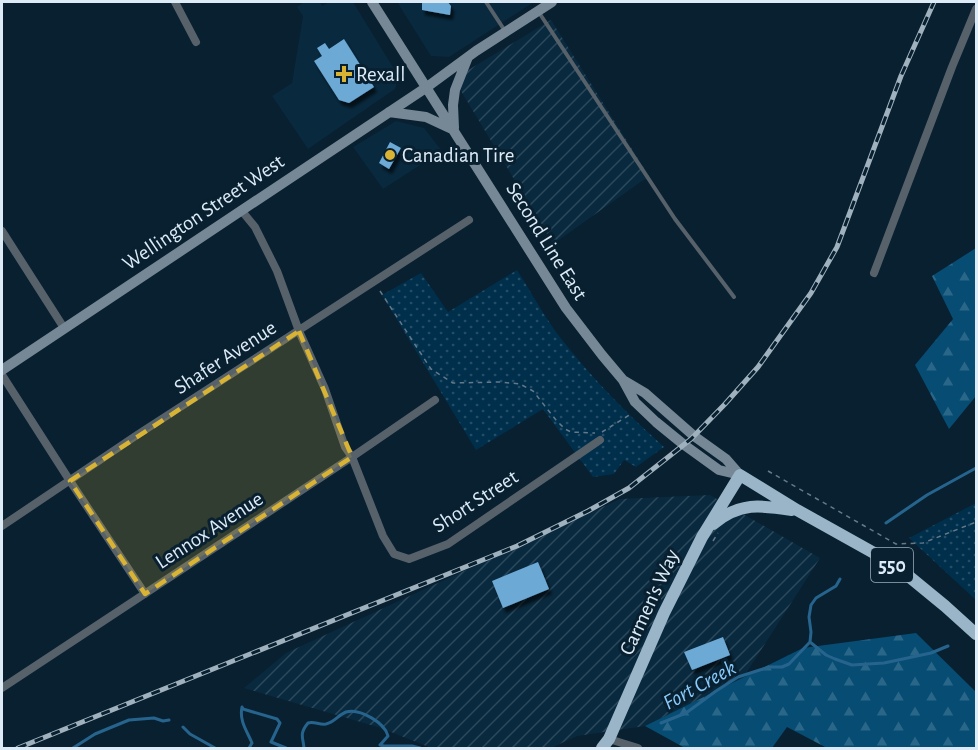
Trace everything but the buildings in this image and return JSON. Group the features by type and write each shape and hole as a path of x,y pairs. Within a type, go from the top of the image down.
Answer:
{"highway":[{"name":"Second Line East","path":"740,475 906,574 976,634"},
{"name":"Carmen's Way","path":"605,744 664,613 713,531 740,475"},
{"path":"713,531 722,517 746,507 761,505 796,510"}],"main road":[{"name":"550","path":"372,2 427,87"},
{"name":"Wellington Street West","path":"2,370 552,2"},
{"path":"389,112 426,117 454,130 455,90 469,56"},
{"name":"Second Line East","path":"427,87 566,308 602,355 623,380 645,393 687,430 726,459 740,475"}],"street":[{"path":"175,2 196,42"},
{"path":"873,273 976,9"},
{"name":"Short Street","path":"241,210 255,227 277,271 299,331 325,389 345,447 352,457 382,536 394,554 409,559 447,544 600,440"},
{"name":"Shafer Avenue","path":"2,526 137,435 469,220"},
{"path":"2,231 64,328"},
{"path":"2,375 145,594"},
{"name":"Lennox Avenue","path":"2,688 435,400"},
{"path":"605,744 638,748"}],"lane":[{"path":"486,2 505,32"},
{"path":"538,11 675,219 734,297"}],"path":[{"path":"380,291 431,369 453,383 520,384 533,391 556,420 571,432 603,432 634,412"},
{"path":"768,471 896,544 923,543 976,522"},
{"path":"712,543 713,531"}],"highlighted area":[{"path":"299,331 352,457 145,594 70,481"}],"shaded area":[{"path":"304,2 320,2 322,6 329,2 353,2 399,77 395,89 308,149 272,96 292,83 303,16 297,7"},
{"path":"397,2 534,2 449,57 431,56"},
{"path":"551,20 649,176 553,244 461,91 465,72"},
{"path":"396,121 424,128 442,151 383,189 353,147"},
{"path":"517,270 548,320 571,351 609,394 664,447 636,467 624,460 614,474 593,477 543,409 476,450 382,295 421,273 448,312"},
{"path":"710,495 820,558 743,678 645,726 577,736 551,748 431,748 381,728 244,688 286,653 620,499"},
{"path":"976,503 976,600 909,538"}],"green space":[{"path":"976,248 976,396 949,429 915,365 953,319 932,276"},
{"path":"916,633 976,692 976,748 827,748 787,727 772,748 685,748 645,726 803,648"}],"waterway":[{"name":"Fort Creek","path":"886,523 927,495 976,468"},
{"name":"Fort Creek","path":"661,723 686,713 738,677 769,667 782,667 789,664 810,642 811,605 816,598 836,586 840,579"},
{"path":"810,642 826,655 852,665 884,663 931,653 948,646"},
{"name":"Fort Creek","path":"249,748 252,743 243,721 242,707 277,719 280,723 271,742 286,748"},
{"name":"Fort Creek","path":"304,748 302,738 308,723 326,724 343,713 352,711 365,714 382,726 388,736 380,745 420,748"},
{"name":"Fort Creek","path":"73,748 95,734 129,720 154,718 169,720"},
{"name":"Fort Creek","path":"183,727 190,734 215,748"}],"railway":[{"path":"18,748 517,546 629,488 691,439 758,367 811,293 837,247 901,76 934,2"}],"place":[{"name":"Rexall","path":"344,74"},
{"name":"Canadian Tire","path":"390,155"}]}
